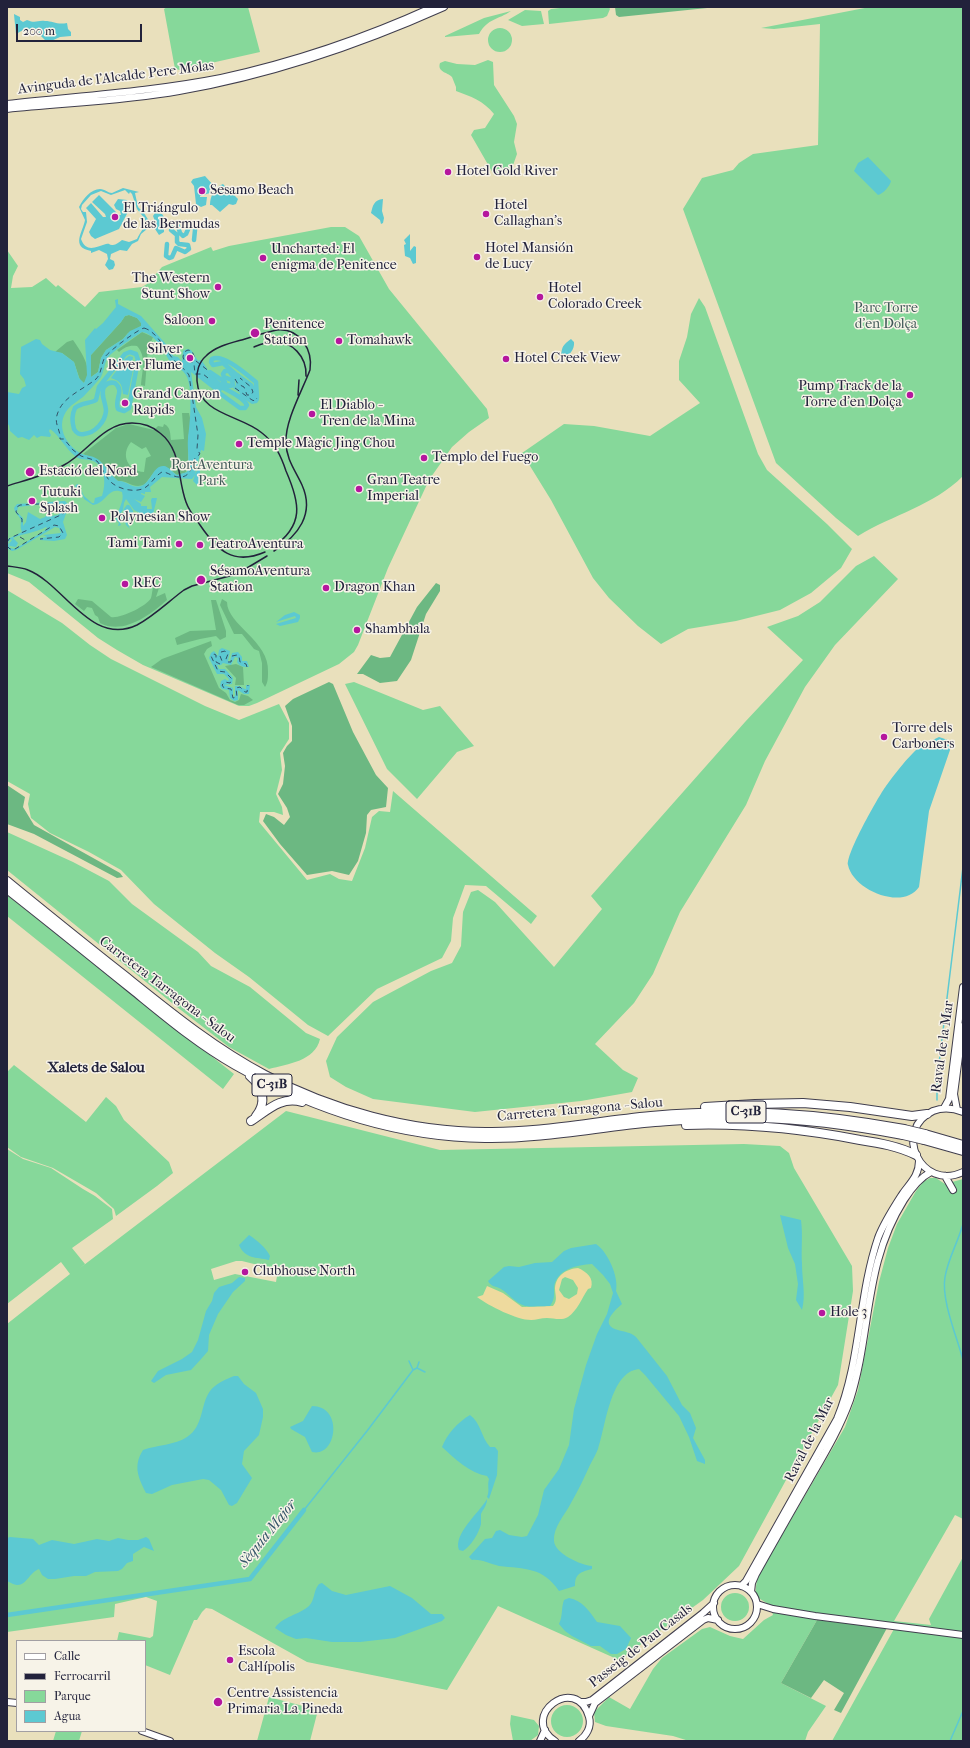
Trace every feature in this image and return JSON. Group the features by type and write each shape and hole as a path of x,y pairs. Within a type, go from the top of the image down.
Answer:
{"highway":[{"name":"Carretera Tarragona - Salou","path":"7,881 202,1036 267,1076 301,1092 372,1116 405,1124 451,1130 486,1132 591,1127"},
{"name":"Carretera Tarragona - Salou","path":"7,889 186,1032 233,1064 280,1089 370,1122 403,1130 450,1136 486,1138 537,1136 650,1116 706,1112 755,1112 803,1114 850,1119 925,1137 963,1144"},
{"path":"233,1064 256,1081 260,1088 263,1101 261,1109 251,1121 273,1106 287,1100 297,1101 332,1112 344,1113"},
{"path":"591,1127 650,1113 755,1104 803,1103 850,1107 912,1116 928,1114"},
{"path":"591,1127 701,1125 765,1127 833,1134 901,1148 917,1158"},
{"name":"C-31B","path":"925,1137 963,1151"}],"street":[{"name":"Avinguda de l'Alcalde Pere Molas","path":"7,104 156,88 220,78 281,63 323,50 433,7"},
{"name":"Avinguda de l'Alcalde Pere Molas","path":"7,109 159,94 221,83 281,68 323,55 358,43 444,7"},
{"name":"Raval de la Mar","path":"944,1108 948,1099 963,987"},
{"name":"Raval de la Mar","path":"960,1111 954,1094 963,1026"},
{"path":"960,1111 944,1108 928,1114 920,1121 914,1132 913,1142 917,1158 931,1172 945,1176 960,1173"},
{"name":"Raval de la Mar","path":"741,1586 746,1581 837,1419 845,1401 854,1364 866,1283 872,1256 884,1224 917,1175 917,1158"},
{"name":"Raval de la Mar","path":"751,1592 752,1583 756,1574 834,1438 845,1412 857,1374 876,1265 889,1227 897,1212 918,1182 931,1172"},
{"path":"945,1176 954,1190 960,1173"},
{"path":"755,1616 757,1604 751,1592 741,1586 724,1588 718,1594 714,1603 714,1612 718,1620 724,1626 736,1628 747,1625 755,1616 764,1611 773,1609"},
{"name":"Passeig de Pau Casals","path":"580,1702 592,1700 714,1603"},
{"path":"757,1604 773,1609 963,1635"},
{"name":"Passeig de Pau Casals","path":"589,1716 595,1703 703,1620 708,1618 718,1620"},
{"path":"554,1741 545,1730 543,1720 544,1715 551,1704 557,1699 573,1698 584,1706 590,1721 589,1729 585,1736 578,1741"},
{"path":"540,1741 545,1730"},
{"path":"145,1732 170,1741"},
{"path":"543,1741 554,1741"}],"green space":[{"path":"167,7 248,7 260,52 180,70 175,69 164,9"},
{"path":"568,7 609,7 610,9 607,16 603,18 549,24 548,11 551,9"},
{"path":"615,7 717,7 619,17 616,15"},
{"name":"Parc Torre d'en Dolça","path":"870,7 963,7 963,476 939,495 858,536 776,463 683,209 702,178 733,170 739,163 753,154 818,145 820,24 774,29 761,28"},
{"path":"525,10 541,11 544,24 522,26 508,20"},
{"path":"511,11 490,22 479,34 445,37 484,18"},
{"path":"500,28 505,29 511,35 511,45 505,51 500,52 495,51 489,45 488,40 489,35 495,29"},
{"path":"488,60 493,62 494,85 514,116 517,124 514,142 517,154 512,168 496,175 494,175 471,135 474,130 485,128 494,114 481,102 456,91 452,77 441,70 439,66 440,63 445,61 457,64 475,65"},
{"name":"PortAventura Park","path":"331,227 345,227 359,236 389,289 487,409 489,418 469,432 452,447 429,480 388,568 354,652 339,664 257,703 249,706 239,706 143,665 98,638 29,582 7,573 7,250 18,266 13,276 11,288 32,287 46,278 56,287 58,285 85,307 99,292 142,287 147,284 162,267 211,247 213,251 229,246"},
{"path":"699,298 705,307 758,454 767,470 827,524 852,549 841,568 811,593 780,610 736,621 688,629 661,644 638,626 609,598 593,578 551,500 522,453 564,424 594,426 650,436 700,403 679,380 679,361 687,337 691,314"},
{"path":"129,315 137,318 141,323 141,326 128,333 123,339 106,350 101,358 98,372 91,377 91,355 125,316"},
{"path":"142,332 153,337 148,349 145,386 141,385 143,359 137,346 127,347 119,352 117,350"},
{"path":"73,340 87,367 88,373 84,383 80,380 74,362 62,353 55,352 67,342"},
{"path":"182,413 189,413 191,423 188,438 188,469 185,473 177,475 168,468 155,471 145,484 141,486 118,481 105,469 100,461 83,454 116,428 129,424 154,430 158,426 163,427 164,424 169,429 171,440 184,439","holes":["131,442 142,449 146,447 151,456 146,458 144,472 134,469 127,462 126,457 126,452"]},
{"path":"874,556 898,579 835,645 805,687 765,761 746,805 680,912 653,974 634,1003 595,1044 623,1070 638,1078 632,1092 581,1101 475,1112 373,1099 346,1087 330,1077 326,1061 337,1037 373,1002 431,971 452,963 461,946 463,912 471,892 478,890 495,902 554,967 602,909 591,896 745,722 803,660 767,627 798,616 820,602 856,566"},
{"path":"436,583 440,585 440,591 426,614 411,660 397,681 380,683 363,674 357,674 371,655 380,658 390,657 417,607"},
{"path":"157,585 159,588 156,597 165,593 167,600 144,617 127,625 118,627 100,623 92,608 87,607 84,611 75,604 78,599 92,601 111,617 120,616 139,608 149,601 153,588"},
{"path":"7,590 62,623 111,659 205,706 239,720 279,704 289,723 289,739 280,753 282,770 276,794 282,807 283,815 274,812 260,812 259,822 307,880 330,874 339,879 352,881 365,848 372,817 379,811 390,812 393,791 537,916 531,924 486,886 465,885 453,918 451,941 442,958 377,989 328,1036 308,1025 249,977 215,953 154,904 121,870 50,833 31,818 28,804 30,794 7,781"},
{"path":"222,599 227,602 229,610 234,618 256,642 267,661 268,680 265,687 262,682 262,663 259,651 254,649 242,634 234,634 220,605"},
{"path":"211,600 216,600 226,631 226,637 220,640 216,636 177,645 175,638 190,631 216,630"},
{"path":"211,641 212,646 207,649 204,654 219,688 226,693 230,700 235,702 239,700 241,694 248,696 253,700 244,705 238,705 151,667 162,659"},
{"path":"236,664 243,667 244,685 235,685 236,678 225,666"},
{"path":"329,682 333,684 353,732 376,775 388,788 386,807 371,810 367,815 366,833 358,861 349,875 332,871 307,875 280,844 263,821 266,814 274,817 284,825 290,817 287,808 278,794 283,784 285,766 283,753 292,741 292,726 285,706 293,699"},
{"path":"354,682 423,710 440,706 474,746 457,752 417,799 387,769 345,684"},
{"path":"7,785 25,797 23,807 34,825 120,873 123,877 117,878 34,834 7,824"},
{"path":"7,832 73,862 109,881 132,904 198,952 211,966 250,987 306,1033 320,1039 313,1052 300,1060 269,1069 229,1047 7,870"},
{"path":"7,895 234,1074 223,1089 7,916"},
{"path":"14,1065 86,1122 106,1097 116,1106 124,1120 169,1162 173,1173 116,1216 114,1209 96,1193 53,1168 21,1157 7,1147 7,1072"},
{"path":"286,1111 440,1150 744,1144 780,1146 789,1153 794,1168 852,1266 853,1291 838,1385 739,1566 703,1600 619,1660 498,1606 447,1690 307,1662 212,1609 206,1608 197,1620 194,1620 170,1675 146,1665 146,1640 117,1640 119,1632 150,1638 153,1636 157,1601 146,1597 115,1604 114,1617 7,1632 7,1324 70,1274 61,1262 7,1304 7,1149 23,1159 51,1168 95,1196 112,1209 113,1219 72,1248 85,1264 80,1268","holes":["236,1261 242,1261 278,1270 276,1282 235,1274 214,1280 211,1269"]},
{"path":"930,1178 936,1178 945,1184 963,1179 963,1519 955,1515 894,1621 931,1625 929,1619 963,1557 963,1741 832,1741 894,1629 817,1620 781,1683 826,1706 808,1732 805,1741 689,1741 673,1736 606,1726 595,1722 594,1712 609,1697 630,1709 653,1669 662,1658 702,1629 710,1627 730,1636 743,1639 764,1620 773,1615 770,1605 755,1596 757,1578 845,1427 858,1390 879,1282 888,1248 897,1224 916,1191 923,1182"},
{"path":"735,1593 745,1597 749,1607 745,1617 735,1621 725,1617 721,1607 725,1597"},
{"path":"817,1620 887,1628 841,1713 834,1710 844,1693 824,1680 811,1698 781,1683"},
{"path":"269,1697 318,1710 310,1741 257,1741"},
{"path":"564,1705 570,1705 580,1712 583,1721 582,1727 576,1734 570,1737 564,1737 554,1730 551,1724 551,1718 558,1708"},
{"path":"511,1715 534,1720 539,1726 538,1735 530,1741 513,1741 510,1724"},
{"path":"56,1732 82,1732 79,1741 53,1741"}],"sand":[{"path":"578,1268 587,1273 591,1278 592,1284 591,1288 588,1289 574,1311 565,1318 531,1320 518,1318 503,1312 477,1297 483,1295 487,1286 503,1293 522,1307 553,1306 556,1300 555,1288 557,1280 566,1271","holes":["565,1277 573,1280 578,1288 577,1294 569,1299 564,1297 559,1290 562,1279"]}],"water":[{"path":"14,14 20,17 20,20 23,22 27,20 32,22 48,21 60,24 67,23 71,36 60,37 49,42 45,40 38,33 39,31 34,28 33,30 25,29 16,34"},
{"path":"868,157 891,181 886,190 878,195 854,171 858,163"},
{"name":"Sesamo Beach","path":"205,176 214,186 210,193 200,196 207,197 206,205 201,207 196,204 194,186 191,182 193,179"},
{"path":"223,184 230,192 236,189 240,193 234,195 238,199 236,204 229,204 220,212 210,205 210,202 217,187"},
{"path":"123,188 139,192 135,193 138,207 149,221 147,229 141,234 138,241 132,244 127,251 120,250 111,254 110,259 114,261 115,265 113,269 109,270 105,265 108,259 107,254 99,250 91,253 91,251 85,249 79,243 79,238 85,220 79,207 90,193 97,189 102,189 112,193","holes":["125,190 129,194 130,192 132,194 137,209 145,219 144,227 137,239 129,242 122,240 114,245 108,244 88,248 81,239 87,222 86,212 83,212 81,209 82,205 91,195 101,191 111,195"]},
{"name":"El Triángulo de las Bermudas","path":"99,195 119,215 121,215 120,211 116,209 114,205 118,199 127,200 130,208 119,229 95,239 89,232 96,219 86,208 91,203 103,217 106,217 105,214 92,202"},
{"path":"383,199 382,211 384,218 383,223 381,224 380,220 371,213 374,203"},
{"path":"155,213 162,214 168,223 164,227 164,232 159,235 153,226 155,221 153,216"},
{"path":"410,234 410,251 414,246 416,247 416,263 413,264 410,258 405,256 404,245 406,244 404,240"},
{"path":"118,299 118,304 141,316 172,351 173,356 178,357 182,362 183,351 187,349 191,350 198,361 202,361 210,373 225,386 219,394 191,372 196,407 202,418 206,434 204,451 201,450 195,474 198,469 200,469 200,482 197,485 193,481 195,475 192,479 162,477 150,487 151,492 145,492 145,494 141,493 145,496 141,502 134,499 141,504 141,506 147,506 147,509 152,509 151,500 152,498 157,498 153,515 145,519 134,510 126,499 123,510 118,517 124,516 130,529 126,525 124,518 118,519 121,525 118,526 119,523 116,520 122,503 122,492 114,491 98,504 93,505 84,499 81,490 77,489 75,486 77,484 79,485 84,496 92,503 94,503 95,498 102,496 104,476 103,471 97,463 75,456 50,429 50,437 41,436 37,438 34,435 29,440 22,437 18,438 10,431 9,425 7,424 7,392 19,394 22,388 26,386 24,379 20,374 21,347 36,339 40,340 42,344 50,350 62,353 74,362 79,378 84,383 87,375 85,340 95,328 96,329 103,323 116,307 115,300","holes":["129,315 137,318 141,323 141,326 130,331 123,339 106,350 101,358 98,372 91,377 91,355 125,316","142,332 147,333 155,339 169,360 187,377 190,390 190,424 187,472 177,475 167,467 160,466 144,484 138,487 118,481 99,460 82,454 76,450 67,440 62,428 62,422 68,409 83,397 101,377 109,356"]},
{"path":"571,339 574,342 573,350 563,359 561,356 562,348"},
{"path":"129,356 133,357 132,362 134,364 128,395 123,394 122,388 117,380 111,378"},
{"path":"238,373 253,384 259,400 257,403 252,404 242,398 239,396 240,393 233,388 236,385 235,376"},
{"path":"65,501 70,506 77,505 68,508 63,522 67,535 65,539 54,541 40,540 40,538 47,537 43,535 61,533 59,528 55,527 12,551 7,548 8,539 22,532 21,521 14,508 17,504","holes":["42,504 43,506 61,504 65,509 65,512 51,516 48,513 45,517 40,519 28,512 26,522 23,526 23,518 17,512 18,507","46,527 47,528 44,531 15,549 10,548 8,542 11,539 12,540 9,544 10,546 16,547 18,543 13,538 38,531"]},
{"path":"294,612 300,615 298,622 280,626 276,624 296,618 295,616 276,622 285,615"},
{"path":"222,648 230,651 228,661 230,661 232,653 238,652 242,657 242,661 247,661 249,667 240,665 237,662 238,658 235,657 231,665 223,663 221,665 217,665 219,669 225,669 233,678 232,684 224,685 233,688 233,697 235,696 235,686 246,689 246,685 250,685 249,694 244,694 238,690 238,700 234,701 230,698 229,690 222,689 220,686 221,681 225,679 228,681 229,679 224,674 217,674 209,658 211,653 214,651 218,656 219,650"},
{"path":"939,737 948,740 950,750 929,811 919,887 912,894 902,897 891,897 879,894 868,889 852,874 848,865 852,850 876,801 895,773 916,750"},
{"path":"780,1215 801,1220 804,1293 802,1310 796,1300 798,1284 795,1264 788,1248"},
{"path":"249,1235 267,1250 270,1256 269,1260 251,1257 241,1250 239,1245"},
{"path":"596,1244 605,1253 612,1265 616,1279 616,1291 622,1304 612,1314 609,1325 612,1328 630,1333 636,1337 667,1376 682,1405 690,1413 696,1428 693,1438 705,1460 705,1464 697,1461 689,1437 679,1416 639,1369 629,1372 621,1380 615,1390 598,1449 569,1508 557,1526 554,1536 555,1546 559,1550 575,1561 592,1566 592,1569 577,1576 575,1586 559,1591 547,1577 540,1573 472,1560 469,1557 485,1539 492,1538 496,1531 500,1530 509,1535 522,1537 527,1536 538,1515 544,1490 559,1469 569,1445 574,1409 586,1365 597,1334 607,1314 613,1293 610,1284 592,1264 568,1269 559,1276 554,1288 552,1304 550,1306 521,1305 488,1281 504,1267 519,1267 535,1263 552,1262 564,1251 571,1248"},
{"path":"239,1277 245,1278 245,1281 233,1292 218,1314 209,1335 208,1351 191,1370 166,1375 154,1383 151,1381 158,1371 182,1359 192,1352 198,1340 206,1311 212,1301 214,1293 219,1287 232,1283"},
{"path":"238,1376 244,1384 256,1393 263,1409 263,1417 259,1435 244,1451 242,1464 252,1478 237,1503 232,1506 229,1505 221,1490 209,1480 203,1479 172,1485 152,1494 146,1493 139,1477 137,1466 143,1450 177,1442 187,1437 196,1427 207,1397 212,1388 224,1380"},
{"path":"312,1406 322,1408 329,1414 333,1422 331,1440 327,1447 320,1452 312,1452 305,1437 290,1427 303,1421"},
{"path":"470,1415 479,1426 490,1447 495,1447 498,1451 497,1475 489,1499 487,1497 489,1479 487,1476 469,1469 457,1461 442,1447 453,1429"},
{"path":"487,1499 486,1506 481,1514 481,1524 477,1535 466,1549 463,1551 459,1550 458,1544 463,1531"},
{"path":"146,1537 149,1539 154,1551 144,1547 133,1554 133,1561 127,1563 118,1571 95,1572 86,1576 48,1579 42,1575 39,1569 35,1571 24,1583 17,1585 7,1581 7,1538 33,1539 39,1545 52,1540 74,1544 97,1539 109,1541 118,1538 138,1540"},
{"path":"322,1583 332,1591 346,1595 390,1586 412,1598 431,1614 442,1614 445,1618 442,1621 395,1638 360,1642 332,1642 306,1638 296,1639 275,1628 282,1621 301,1612 309,1606 317,1587"},
{"path":"569,1598 582,1604 597,1622 620,1626 631,1638 626,1649 617,1654 611,1654 600,1646 591,1646 565,1631 559,1624 564,1600"}],"waterway":[{"path":"167,244 166,256 169,258 172,257 176,248 185,252 189,249 188,245 179,244 177,242 177,235 171,230 175,225 178,226 180,233 183,236 186,234 189,227 194,227 194,240"},
{"path":"130,352 136,354 138,360 129,408 124,411 118,409 118,386 115,383 108,384 103,390 106,411 102,423 92,432 81,434 77,433 74,429 73,421 73,413 75,408 96,400 99,387 125,354 130,352"},
{"path":"240,378 223,363 213,365 211,362 212,359 217,358 228,362 256,382 257,398"},
{"path":"220,386 223,388 235,394 242,399 247,405 245,408 240,408 218,392 219,388 220,387 221,386 222,384 230,386 233,385 232,380 224,377 223,374 225,371 229,371 235,379"},
{"path":"210,372 225,382"},
{"path":"128,507 131,512 127,520 125,518 128,507"},
{"path":"937,1100 937,1080 963,867"},
{"path":"963,1224 948,1264 944,1286 947,1307 963,1360"},
{"name":"Sèquia Major","path":"409,1361 413,1370"},
{"name":"Sèquia Major","path":"417,1368 419,1362"},
{"name":"Sèquia Major","path":"304,1510 413,1370 417,1368 425,1372"},
{"name":"Sèquia Major","path":"7,1615 250,1579 304,1510"},
{"path":"950,1741 963,1711"}],"ferry route":[{"path":"144,328 153,333 171,357 189,375 198,435 197,449 200,454 195,458 189,473 183,477 173,476 162,472 157,475 146,487 137,490 126,490 112,483 107,478 97,461 81,456 73,450 64,439 60,439 56,419 62,405 75,393 98,377 105,357 130,336 144,328"},
{"path":"208,378 203,374 195,374 194,364 184,360 184,352 188,350 192,351 196,361 210,372"},
{"path":"235,379 238,384 244,387 247,395 251,395 253,392 251,387 240,378"},
{"path":"235,388 252,400 255,401 257,398"},
{"path":"7,542 10,538 63,514 66,510 66,506 59,503 20,505 17,507 16,512 22,519 22,524"},
{"path":"7,546 10,549 15,549 54,525 59,526 63,533 59,537 40,539"},
{"path":"20,537 25,540"},
{"path":"247,667 246,664 240,662 239,656 237,655 232,656 231,662 227,662 226,659 228,654 225,651 221,652 220,656 222,661 220,664 216,662 216,655 214,654 211,656 218,671 225,672 232,679 230,683 225,682 222,685 224,688 231,689 233,698 237,697 236,688 240,687 247,692 248,685"}],"railway":[{"path":"272,548 290,531 295,522 297,513 294,493 282,460 274,445 262,433 253,427 213,408 205,401 200,392 197,374 198,367 204,358 219,347 269,332 285,330 292,333 303,342 307,348 310,362 310,370 291,416 286,434 286,448 289,459 302,485 306,496 306,505 305,515 297,531 283,545 274,551"},
{"path":"254,347 272,342 279,342 292,347 297,351 304,362 306,376"},
{"path":"298,395 299,380"},
{"path":"7,486 57,469 73,459 96,439 113,428 122,424 144,424 154,428 160,433 172,448 176,456 183,493 187,505 213,542 227,553 235,556 254,556 265,552"},
{"path":"7,566 25,569 41,577 92,621 106,628 121,630 137,625 184,590 192,586 237,574 267,556"}],"place":[{"name":"Hotel Gold River","path":"448,172"},
{"name":"Sesamo Beach","path":"202,191"},
{"name":"Hotel Callaghan's","path":"486,214"},
{"name":"El Triángulo de las Bermudas","path":"115,217"},
{"name":"Hotel Mansión de Lucy","path":"477,257"},
{"name":"Uncharted: El enigma de Penitence","path":"263,258"},
{"name":"The Western Stunt Show","path":"218,287"},
{"name":"Hotel Colorado Creek","path":"540,297"},
{"name":"Saloon","path":"212,321"},
{"name":"Penitence Station","path":"255,333"},
{"name":"Tomahawk","path":"339,341"},
{"name":"Silver River Flume","path":"190,358"},
{"name":"Hotel Creek View","path":"506,359"},
{"name":"Pump Track de la Torre d’en Dolça","path":"910,395"},
{"name":"Grand Canyon Rapids","path":"125,403"},
{"name":"El Diablo - Tren de la Mina","path":"312,414"},
{"name":"Temple Màgic Jing Chou","path":"239,444"},
{"name":"Templo del Fuego","path":"424,458"},
{"name":"Estació del Nord","path":"30,472"},
{"name":"Gran Teatre Imperial","path":"359,489"},
{"name":"Tutuki Splash","path":"32,501"},
{"name":"Polynesian Show","path":"102,518"},
{"name":"Tami Tami","path":"179,544"},
{"name":"TeatroAventura","path":"200,545"},
{"name":"SésamoAventura Station","path":"201,580"},
{"name":"REC","path":"125,584"},
{"name":"Dragon Khan","path":"326,588"},
{"name":"Shambhala","path":"357,630"},
{"name":"Torre dels Carboners","path":"884,737"},
{"name":"Clubhouse North","path":"245,1272"},
{"name":"Hole 3","path":"822,1313"},
{"name":"Escola Cal·lípolis","path":"230,1660"},
{"name":"Centre Assistencia Primaria La Pineda","path":"218,1702"}],"district":[{"name":"Xalets de Salou","path":"96,1068"}]}
